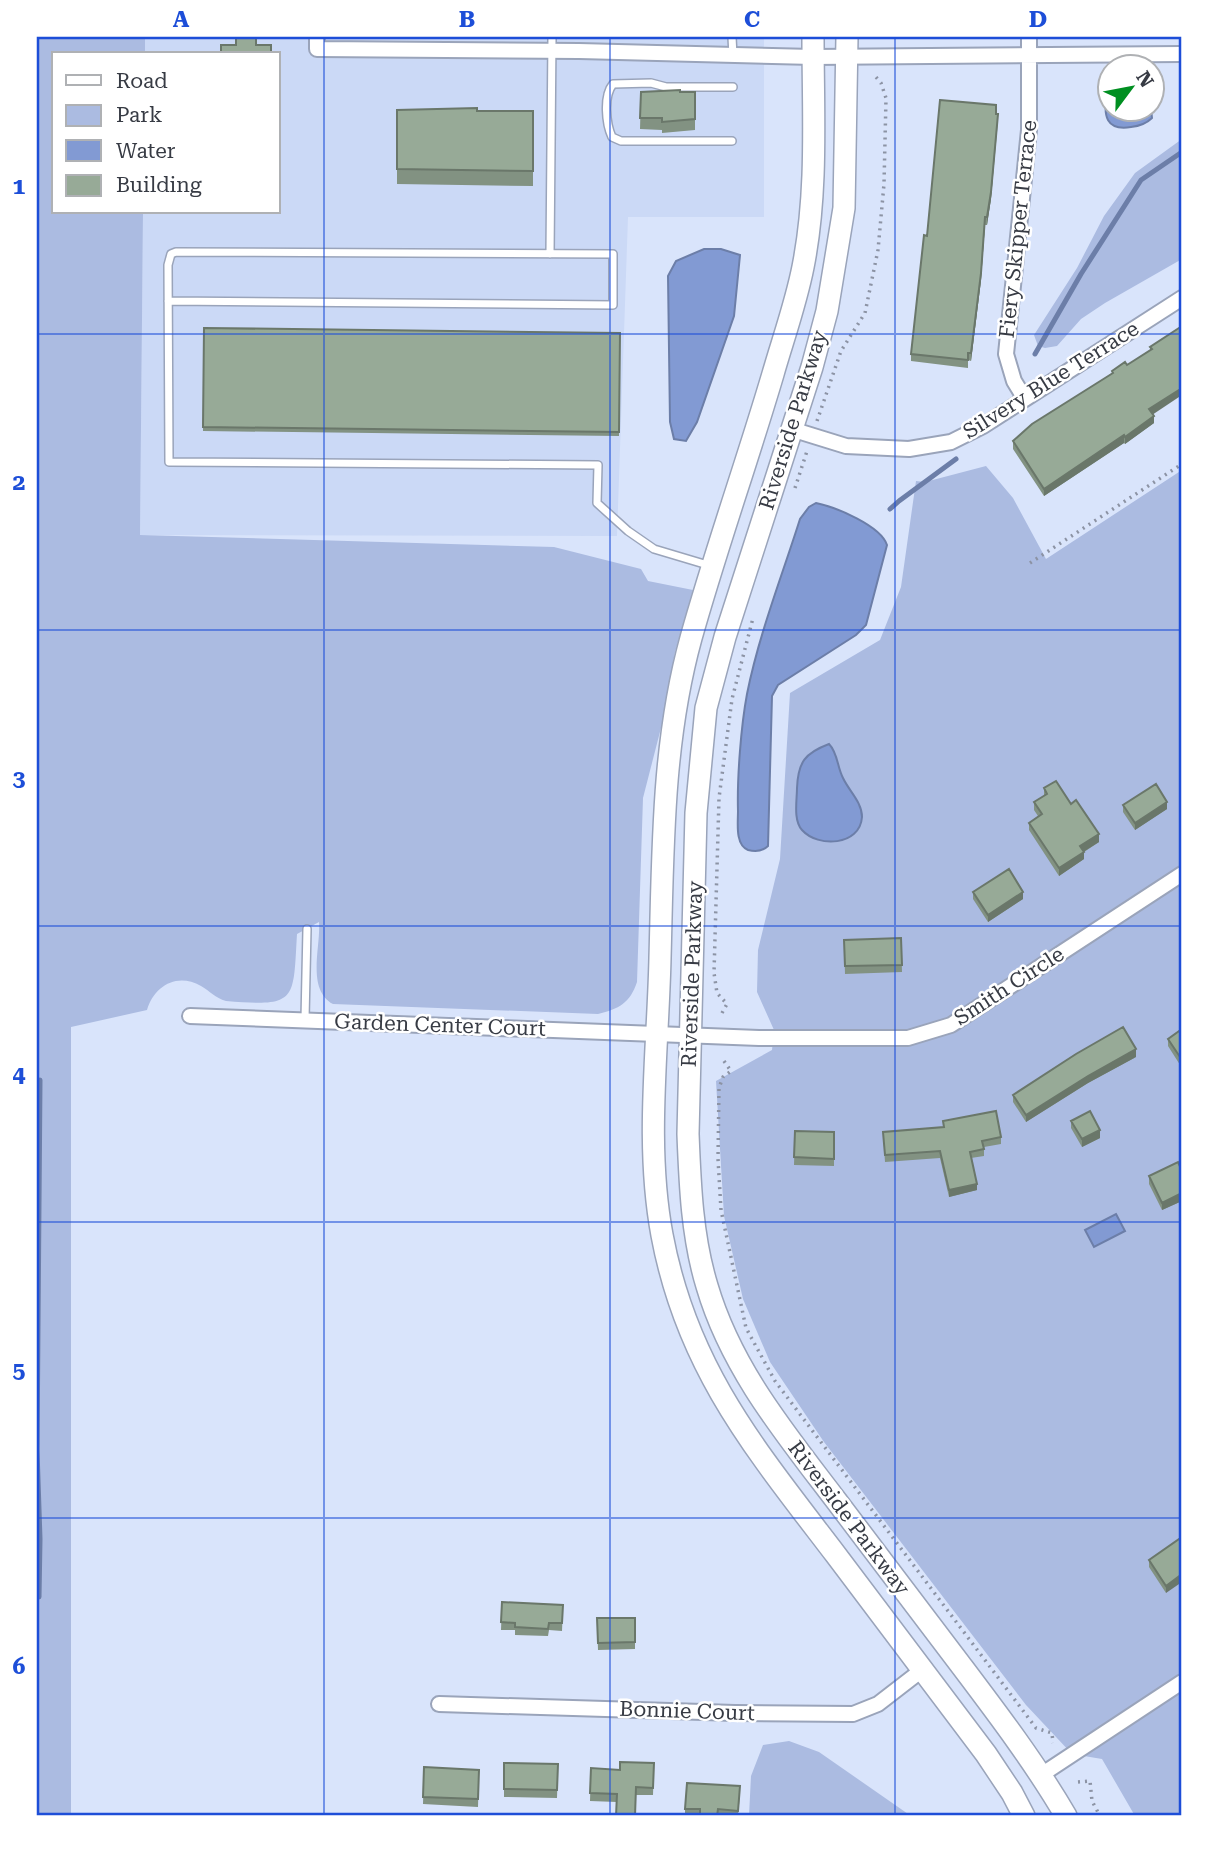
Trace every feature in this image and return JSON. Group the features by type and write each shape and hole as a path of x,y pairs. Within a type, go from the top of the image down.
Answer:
{"main road":[{"name":"Riverside Parkway","path":"813,47 814,135 811,205 803,267 757,429 684,662 668,758 663,826 653,1139 656,1191 662,1234 680,1310 711,1378 741,1427 986,1754 1024,1816"},
{"name":"Riverside Parkway","path":"847,47 846,176 837,257 827,311 725,637 706,708 696,813 688,1134 696,1241 707,1286 730,1345 757,1395 992,1706 1041,1775 1066,1816"}],"street":[{"path":"317,37 317,49 552,44 733,56 813,47 1030,54 1182,54"},
{"name":"Fiery Skipper Terrace","path":"1025,399 1014,380 1006,355 1029,130 1029,37"},
{"name":"Silvery Blue Terrace","path":"791,429 846,446 870,448 909,449 951,442 983,426 1182,298"},
{"name":"Smith Circle","path":"690,1034 759,1038 880,1039 908,1038 932,1032 951,1025 1182,873"},
{"name":"Garden Center Court","path":"190,1016 305,1018 690,1034"},
{"name":"Bonnie Court","path":"439,1704 853,1714 878,1704 922,1670"},
{"path":"1041,1775 1182,1682"}],"lane":[{"path":"732,37 733,56"},
{"path":"550,254 552,44"},
{"path":"732,141 621,141 612,137 608,129 608,96 609,89 614,84 733,87"},
{"path":"168,301 613,305 613,254 171,254 168,265 168,301 169,462 598,465 597,503 628,531 654,549 712,566"},
{"path":"305,1018 307,929"}],"path":[{"path":"794,492 841,351 866,313 878,250 884,184 886,98 881,83 874,76"},
{"path":"1030,563 1182,464"},
{"path":"722,1013 727,1004 717,992 714,973 719,797 732,699 755,610"},
{"path":"724,1061 730,1071 723,1077 719,1088 718,1159 721,1210 746,1328 775,1381 1036,1728 1052,1733 1052,1744"},
{"path":"1078,1782 1090,1781 1092,1801 1100,1816"}],"shaded area":[{"path":"145,37 764,37 764,217 628,217 617,536 140,535 143,214 280,214 280,52 145,52"}],"green space":[{"path":"37,37 145,37 145,52 52,52 52,214 143,214 140,535 554,547 641,569 648,581 693,590 675,652 662,724 643,798 637,982 623,1004 598,1014 333,1004 325,997 317,978 319,922 297,934 292,986 287,995 279,1000 250,1003 226,1001 192,982 175,981 155,994 147,1010 71,1027 71,1816 37,1816"},
{"path":"1182,139 1182,259 1081,319 1057,346 1038,346 1034,335 1077,268 1104,216 1135,173"},
{"path":"986,466 1013,498 1046,559 1182,470 1182,1816 1135,1816 1102,1759 1072,1754 1026,1705 824,1442 770,1362 743,1299 724,1216 716,1081 772,1050 774,1030 757,992 758,950 780,859 790,693 880,640 901,587 916,481 925,482"},
{"path":"789,1741 819,1752 911,1816 749,1816 751,1776 763,1745"}],"water":[{"path":"1110,122 1146,122 1123,128"},
{"path":"704,249 721,249 740,255 734,316 697,422 686,441 674,439 670,422 668,276 676,261"},
{"path":"816,503 846,513 867,524 887,545 866,625 856,635 778,685 772,696 768,846 762,850 751,851 741,843 738,827 740,752 747,694 764,627 800,519 809,507"},
{"path":"829,744 843,778 858,801 862,817 860,827 854,834 837,841 818,840 809,836 799,826 796,815 801,765 814,751"},
{"path":"1116,1214 1125,1231 1094,1247 1085,1230"}],"building":[{"path":"236,38 256,38 256,45 271,45 271,52 221,52 221,45 236,45"},
{"path":"641,92 695,92 695,119 662,122 662,118 640,118"},
{"path":"940,100 996,105 998,114 991,192 985,217 981,273 968,360 911,354 924,235 927,236"},
{"path":"477,108 477,111 533,111 533,171 397,169 397,110"},
{"path":"1182,326 1182,388 1149,409 1154,416 1044,489 1013,441 1032,424 1113,373 1112,371 1125,362 1127,365 1152,349 1150,347"},
{"path":"204,328 620,333 619,432 203,427"},
{"path":"1056,781 1071,804 1076,800 1099,834 1080,846 1084,852 1059,868 1029,823 1042,814 1034,802 1047,794 1044,788"},
{"path":"1156,784 1167,802 1135,823 1123,805"},
{"path":"1009,869 1023,892 988,915 973,892"},
{"path":"901,938 902,965 845,966 844,940"},
{"path":"1123,1027 1136,1049 1026,1115 1013,1095"},
{"path":"1182,1029 1182,1060 1168,1039"},
{"path":"996,1111 1001,1137 982,1141 984,1149 970,1152 977,1184 949,1190 940,1151 885,1155 883,1132 944,1127 943,1121"},
{"path":"1090,1111 1100,1130 1082,1139 1071,1121"},
{"path":"795,1131 834,1132 834,1159 794,1157"},
{"path":"1178,1162 1182,1171 1182,1193 1162,1203 1149,1176"},
{"path":"1182,1537 1182,1574 1166,1586 1149,1560"},
{"path":"502,1602 563,1605 562,1623 549,1623 548,1629 515,1627 515,1623 501,1622"},
{"path":"597,1618 635,1618 635,1642 598,1643"},
{"path":"620,1762 654,1763 653,1788 636,1787 635,1816 616,1816 617,1794 590,1793 591,1768 620,1770"},
{"path":"504,1763 558,1764 557,1790 504,1789"},
{"path":"424,1767 479,1770 478,1799 423,1797"},
{"path":"687,1783 740,1786 738,1811 718,1809 717,1816 700,1816 700,1809 685,1809"}],"waterway":[{"path":"1035,354 1081,274 1141,180 1182,152"},
{"path":"890,509 956,459"},
{"path":"39,1597 37,1450 40,1080"}]}
